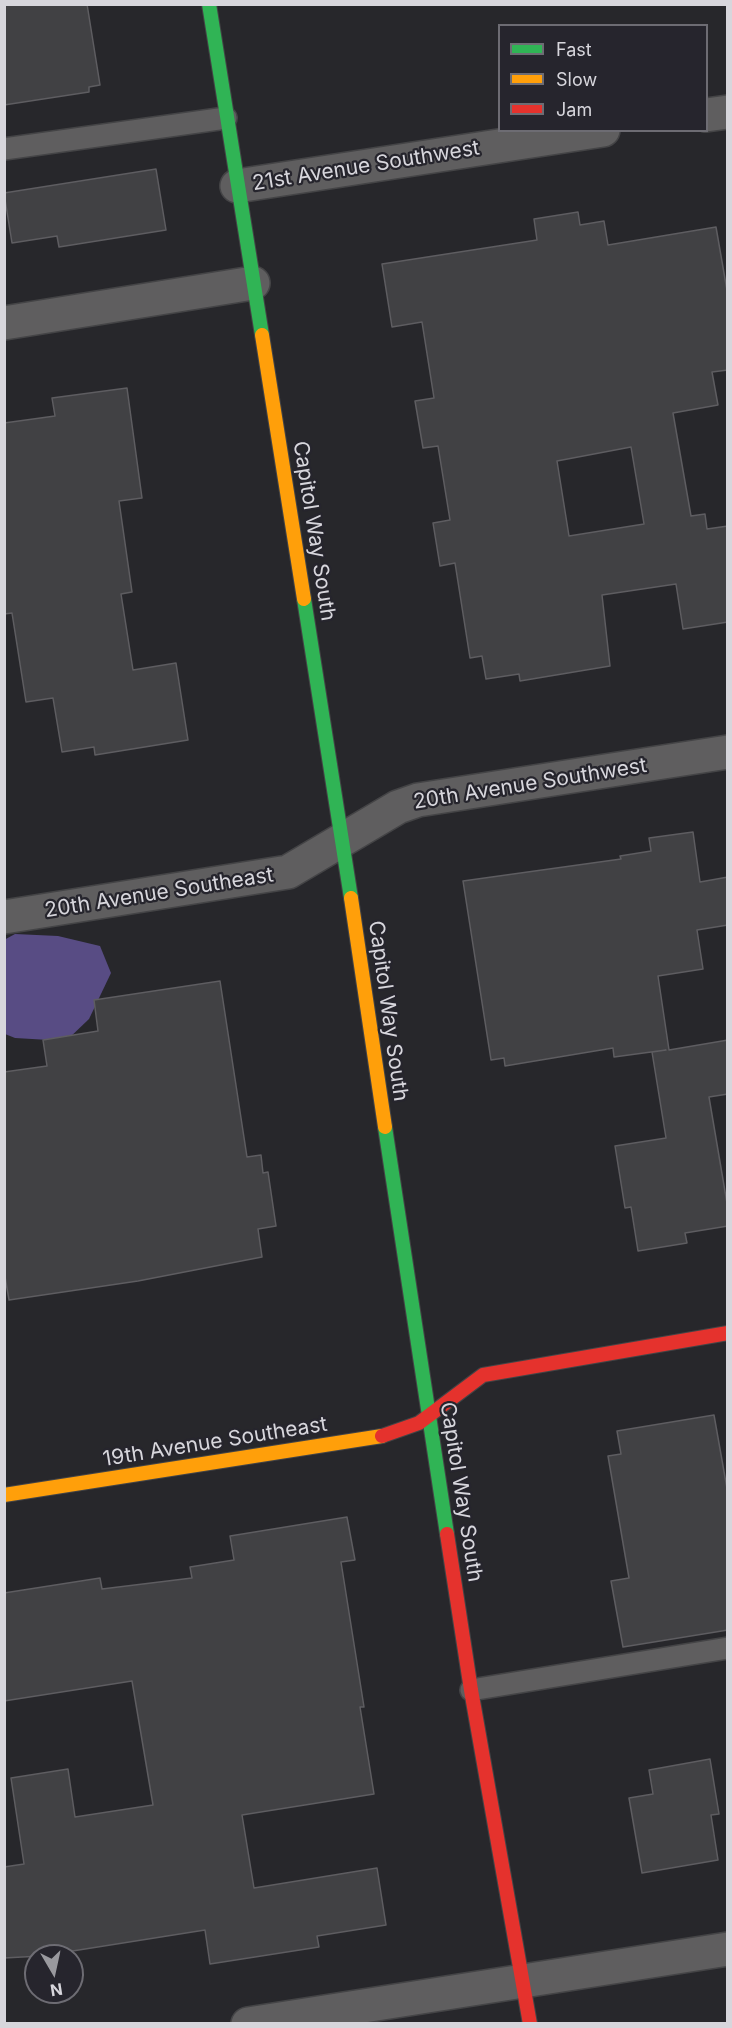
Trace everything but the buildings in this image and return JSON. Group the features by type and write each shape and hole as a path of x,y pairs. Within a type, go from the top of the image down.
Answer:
{"main road":[{"name":"Capitol Way South","path":"209,4 341,840 471,1690 530,2024"},
{"name":"19th Avenue Southeast","path":"4,1495 359,1441 410,1428 428,1417 460,1387 483,1375 728,1334"}],"street":[{"path":"708,115 728,112"},
{"name":"21st Avenue Southwest","path":"237,186 590,132"},
{"path":"5,320 253,283"},
{"name":"20th Avenue Southwest","path":"341,840 398,807 418,800 728,752"},
{"name":"20th Avenue Southeast","path":"4,917 268,877 288,872 341,840"},
{"path":"248,2024 728,1949"}],"lane":[{"path":"4,149 226,118"},
{"path":"471,1690 728,1648"}],"shaded area":[{"path":"15,934 58,936 100,946 111,973 89,1019 66,1041 15,1038 5,1034 4,940"}],"traffic: fast":[{"path":"209,4 262,335"},
{"path":"304,599 351,898"},
{"path":"385,1127 447,1534"}],"traffic: slow":[{"path":"262,335 304,599"},
{"path":"351,898 385,1127"},
{"path":"4,1495 382,1436"}],"traffic: jam":[{"path":"382,1436 419,1423 483,1375 728,1333"},
{"path":"447,1534 471,1690 530,2024"}]}
